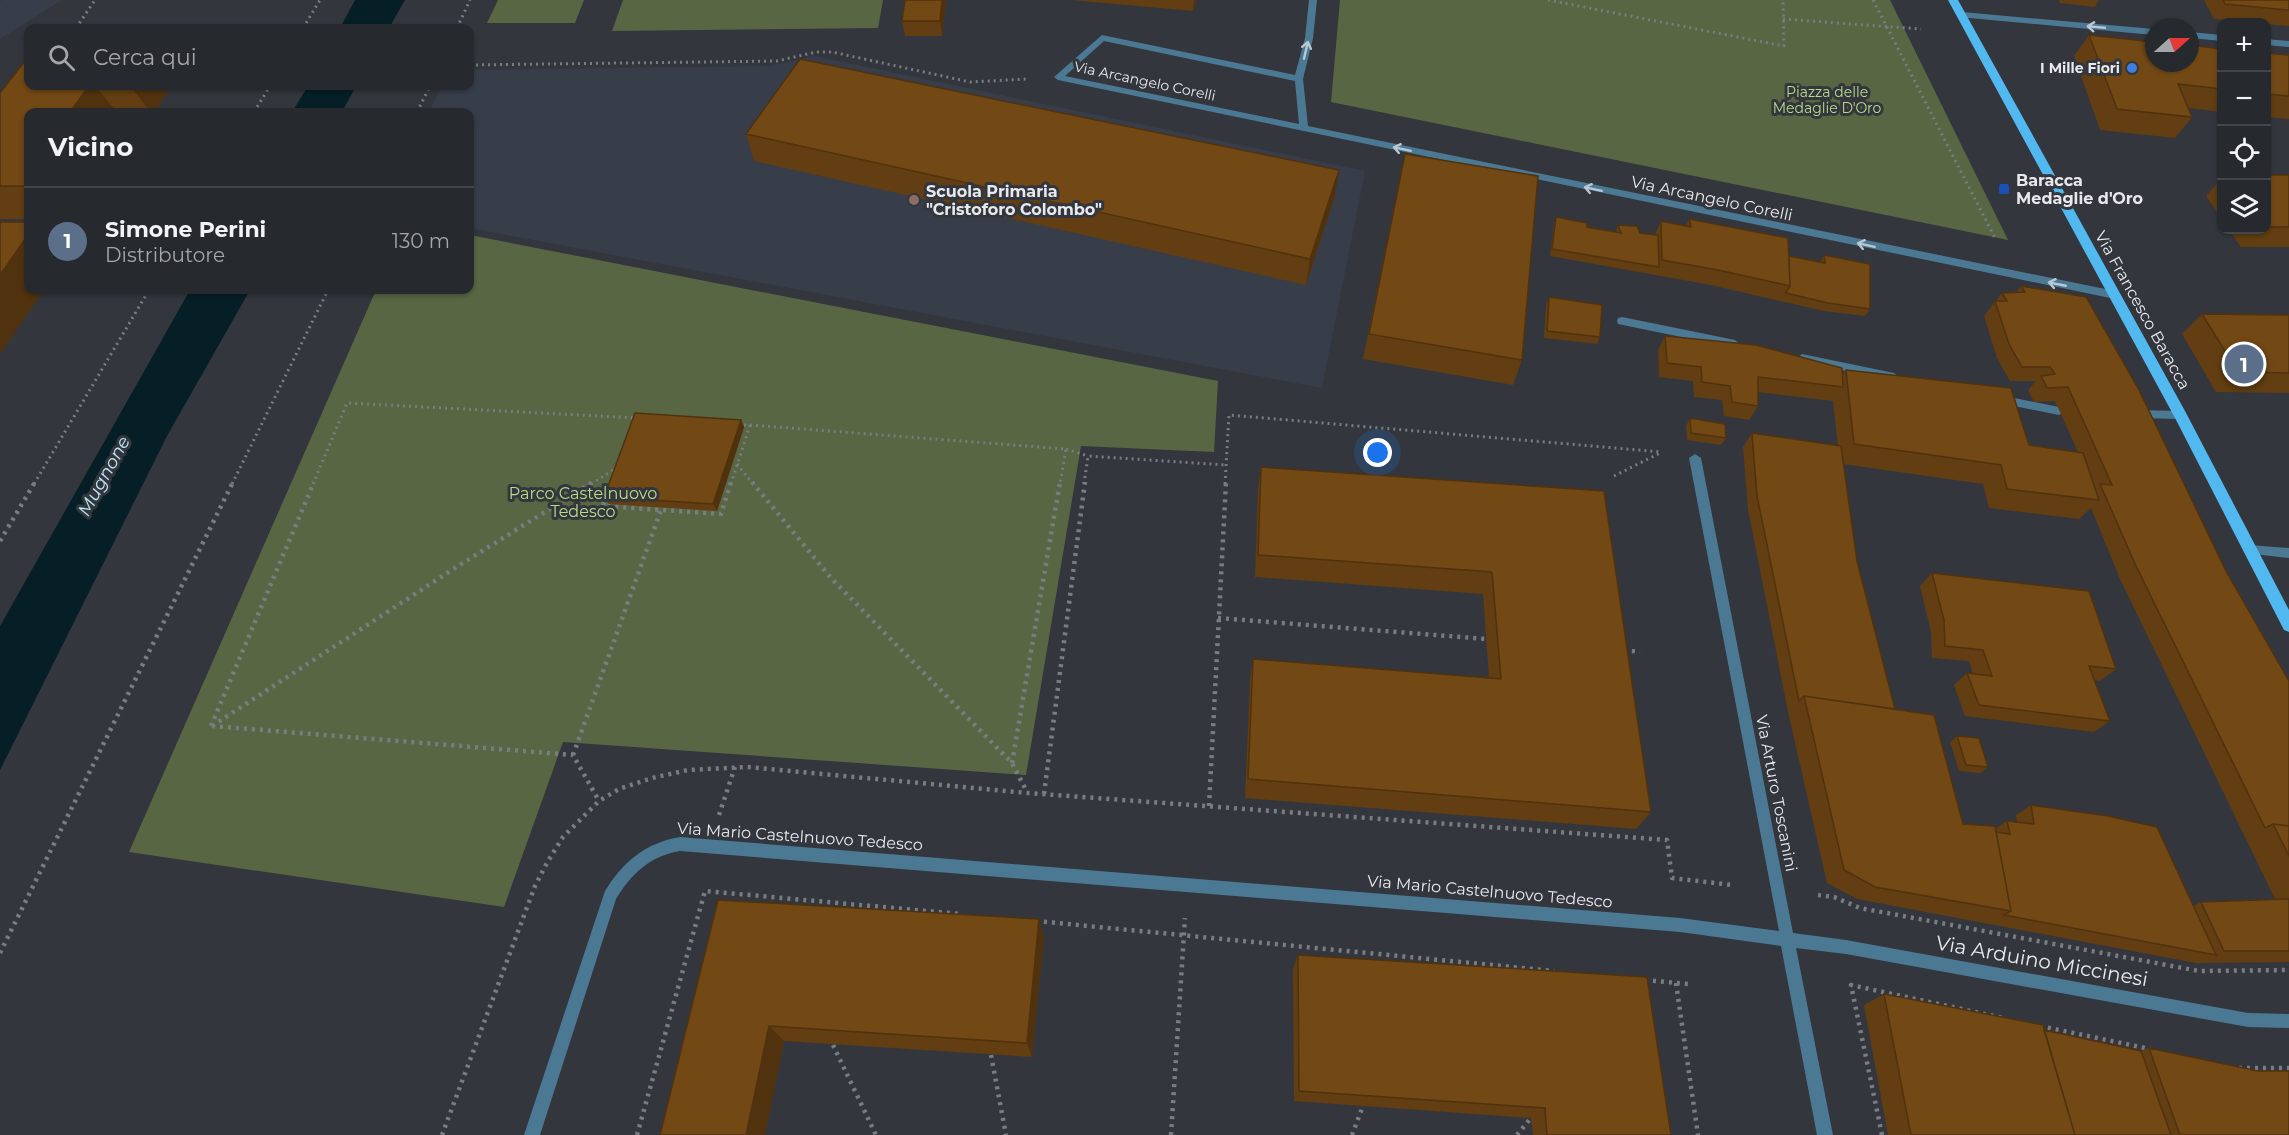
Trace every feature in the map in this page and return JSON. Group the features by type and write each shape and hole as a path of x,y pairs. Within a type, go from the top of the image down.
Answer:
{"main road":[{"name":"Via Francesco Baracca","path":"1953,0 2115,295 2289,625"}],"street":[{"path":"1304,129 1299,79 1309,38 1313,0"},
{"path":"1962,15 2145,31"},
{"path":"2199,36 2217,38"},
{"name":"Via Arcangelo Corelli","path":"1058,77 1102,38 1299,79"},
{"path":"2271,42 2289,44"},
{"name":"Via Arcangelo Corelli","path":"1058,77 2115,295"},
{"path":"1622,321 1748,347"},
{"path":"1794,357 1910,380"},
{"path":"1990,397 2060,411"},
{"name":"Via Francesco Baracca","path":"2130,414 2180,416"},
{"name":"Via Arturo Toscanini","path":"1695,458 1825,1135"},
{"path":"2249,550 2289,553"},
{"name":"Via Mario Castelnuovo Tedesco","path":"532,1135 610,896 628,869 658,849 680,844 1680,925 1788,939"},
{"name":"Via Arduino Miccinesi","path":"1788,939 1846,947 2248,1020 2289,1021"}],"path":[{"path":"79,24 95,0"},
{"path":"305,24 320,0"},
{"path":"459,24 470,0"},
{"path":"1548,0 1784,46 1783,0"},
{"path":"1874,0 2001,250"},
{"path":"1783,19 1921,29"},
{"path":"474,65 777,61 816,52 832,52 970,82 1058,77"},
{"path":"256,108 268,90"},
{"path":"419,108 428,90"},
{"path":"0,542 147,294"},
{"path":"0,953 326,294"},
{"path":"211,726 347,403 648,418"},
{"path":"1209,806 1229,415 1662,452 1614,476"},
{"path":"633,428 637,418"},
{"path":"727,424 1066,449 1088,456 1226,465"},
{"path":"611,487 603,506 721,514 750,425"},
{"path":"1012,764 1066,449"},
{"path":"1044,794 1088,456"},
{"path":"614,477 622,457"},
{"path":"737,464 831,578 1012,764 1028,793"},
{"path":"211,726 458,566 618,467"},
{"path":"599,801 573,755 661,510"},
{"path":"1218,618 1486,639"},
{"path":"1621,650 1640,652"},
{"path":"211,726 573,755"},
{"path":"442,1135 535,886 563,837 599,801 619,789 652,778 688,770 735,767 1028,793 1667,840 1672,878 1732,885"},
{"path":"718,817 735,767"},
{"path":"637,1135 705,891 702,883"},
{"path":"1171,1135 1188,885"},
{"path":"705,891 962,915"},
{"path":"1818,895 1834,897 1860,908 2199,971 2289,970"},
{"path":"1032,921 1559,972"},
{"path":"1641,980 1688,984"},
{"path":"1676,983 1698,1135"},
{"path":"1882,1135 1851,985 2011,1020"},
{"path":"2034,1024 2160,1051"},
{"path":"833,1045 876,1135"},
{"path":"991,1055 1006,1135"},
{"path":"2229,1066 2289,1068"},
{"path":"1352,1135 1363,1106"},
{"path":"1517,1135 1531,1118"}],"shaded area":[{"path":"62,0 0,39 0,1"},
{"name":"Scuola Primaria \"Cristoforo Colombo\"","path":"814,56 1365,171 1322,388 474,229 474,108 431,108 440,90 474,90 474,70 770,66"}],"green space":[{"path":"498,0 584,0 575,23 487,23"},
{"path":"623,0 883,0 878,28 612,31"},
{"name":"Piazza delle Medaglie D'Oro","path":"1340,0 1890,0 2008,240 1331,102"},
{"name":"Parco Castelnuovo Tedesco","path":"474,236 1218,381 1214,452 1081,446 1026,775 563,742 504,907 129,852 374,294 474,294"}],"water":[{"path":"355,0 405,0 391,24 342,24"},
{"path":"306,90 354,90 344,108 294,108"},
{"name":"Mugnone","path":"188,294 248,294 167,436 0,770 0,626"}],"building":[{"path":"905,0 942,0 940,21 902,21"},
{"path":"2223,0 2289,0 2289,10 2225,4"},
{"path":"2089,35 2145,41 2145,72 2199,72 2199,46 2217,48 2217,88 2178,84 2192,117 2117,109"},
{"path":"2271,53 2289,55 2289,96 2271,94"},
{"path":"800,59 1339,170 1310,259 746,134"},
{"path":"24,62 24,90 86,90 73,108 24,108 24,186 0,186 0,93"},
{"path":"1405,154 1538,176 1522,360 1369,334"},
{"path":"2271,175 2289,175 2289,227 2271,227"},
{"path":"1556,217 1587,223 1587,227 1621,233 1618,225 1637,226 1640,233 1658,235 1659,267 1552,249"},
{"path":"1689,219 1788,238 1790,286 1662,260 1661,221 1691,227"},
{"path":"0,222 24,222 24,241 0,275"},
{"path":"1824,255 1870,264 1870,309 1828,303 1786,293 1790,286 1789,256 1825,263"},
{"path":"2021,286 2086,297 2139,390 2226,571 2289,681 2289,826 2273,824 2265,828 2136,566 2100,484 2112,485 2068,387 2047,388 2041,376 2055,374 2050,367 2022,367 2009,344 1995,301 2007,301 2002,293 2025,292"},
{"path":"1549,297 1602,305 1600,337 1547,331"},
{"path":"2202,314 2289,315 2289,373 2238,372"},
{"path":"1665,336 1756,345 1842,368 1843,387 1758,377 1758,406 1732,402 1730,386 1702,382 1701,367 1667,363"},
{"path":"1846,370 2011,388 2029,445 2083,453 2099,500 2007,489 2001,465 1854,444"},
{"path":"635,413 741,420 713,504 604,497"},
{"path":"1690,418 1725,424 1726,438 1691,433"},
{"path":"1752,433 1841,446 1857,561 1895,709 1804,696 1799,701 1757,496"},
{"path":"1261,467 1604,491 1651,812 1248,779 1253,659 1501,679 1492,572 1258,555"},
{"path":"1932,573 2089,591 2116,669 2089,666 2110,721 1979,705 1967,673 1992,676 1983,650 1945,646 1944,620"},
{"path":"1804,696 1934,715 1963,824 1995,826 2011,911 1875,887 1844,870"},
{"path":"1957,736 1979,738 1988,767 1966,765"},
{"path":"2031,805 2108,816 2157,827 2216,955 2004,915 2011,911 1996,832 2010,834 2007,821 2034,824"},
{"path":"2273,824 2289,826 2289,856"},
{"path":"2289,899 2289,951 2224,951 2201,902"},
{"path":"718,900 1039,919 1027,1043 769,1026 746,1135 660,1135"},
{"path":"1298,955 1647,977 1671,1135 1547,1135 1545,1108 1299,1091"},
{"path":"1884,994 2043,1025 2075,1135 1911,1135"},
{"path":"2044,1030 2141,1051 2171,1135 2075,1135"},
{"path":"2149,1048 2258,1071 2289,1071 2289,1135 2180,1135"}],"place":[{"name":"I Mille Fiori","path":"2132,68"},
{"name":"Baracca Medaglie d'Oro","path":"2004,189"},
{"name":"Scuola Primaria \"Cristoforo Colombo\"","path":"914,200"},
{"name":"Simone Perini","path":"2244,364"}]}
